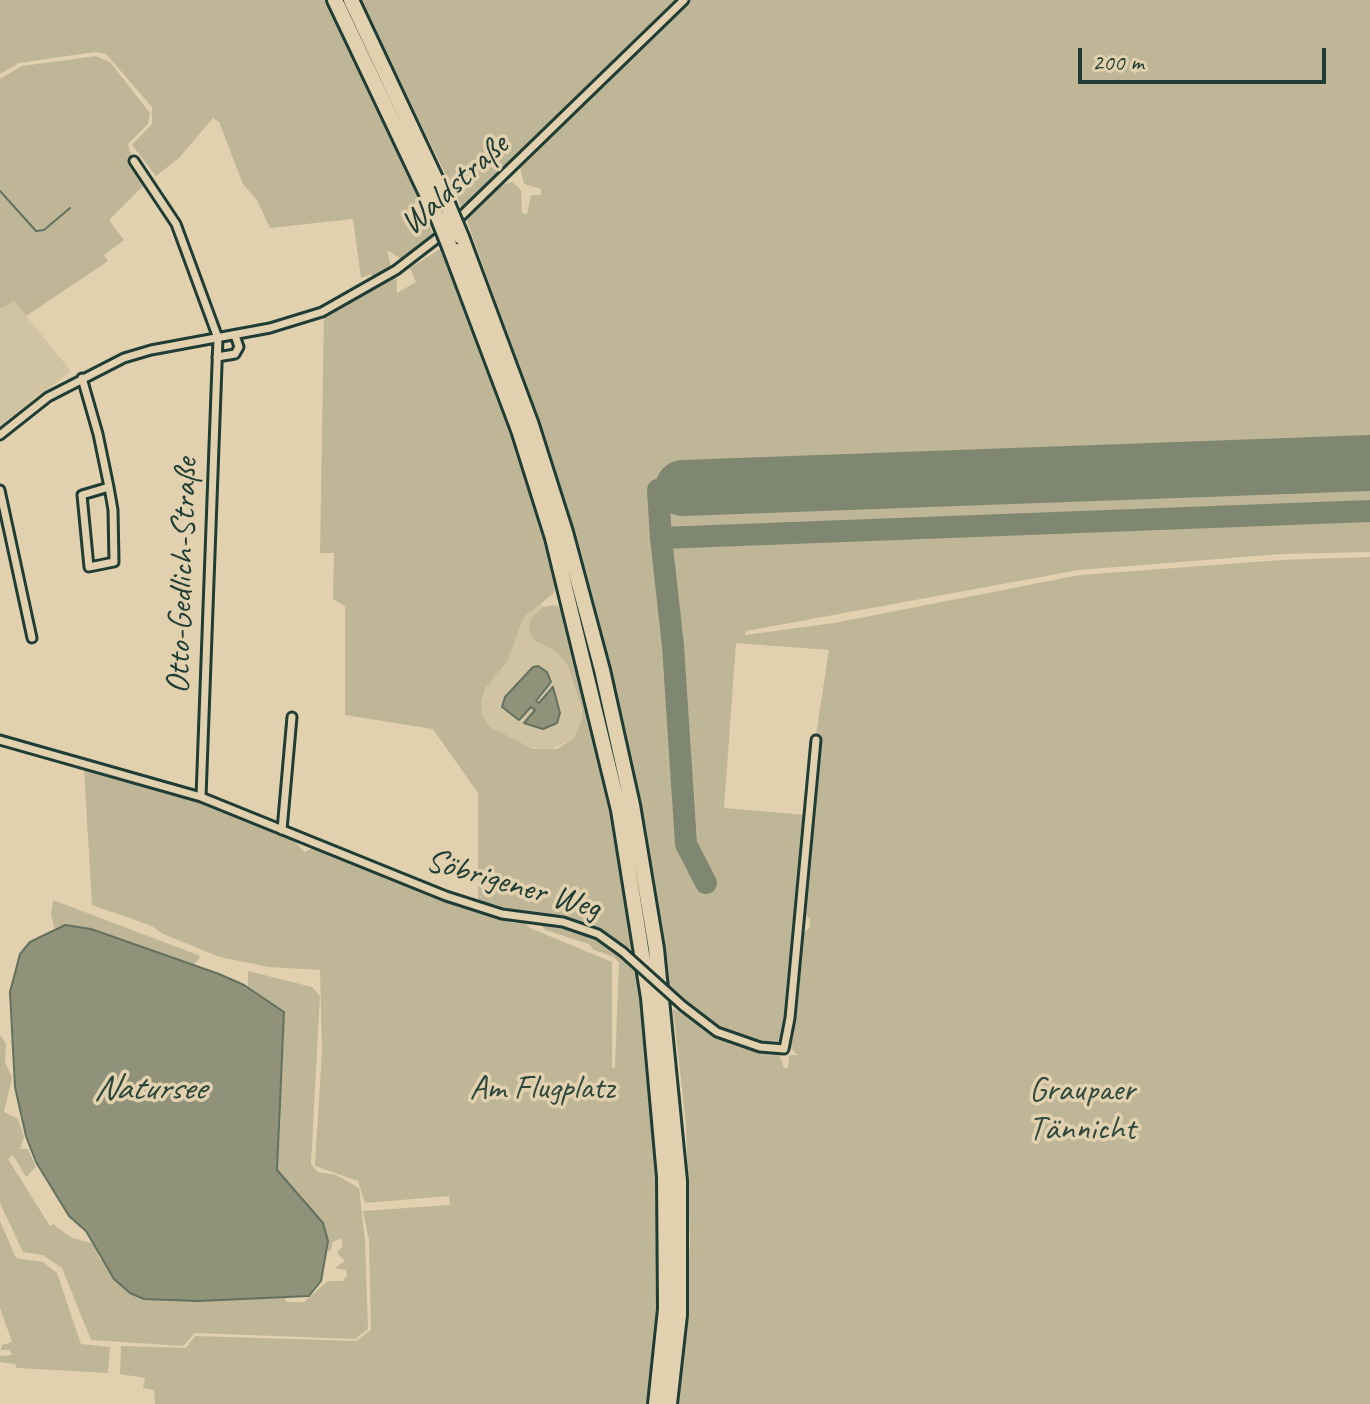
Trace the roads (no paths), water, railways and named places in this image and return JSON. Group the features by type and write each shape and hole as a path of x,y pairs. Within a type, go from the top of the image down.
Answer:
{"highway":[{"path":"335,0 443,211"},
{"path":"351,0 443,211 531,425 565,532 602,670 632,805 656,949 679,1181 679,1315 669,1404"},
{"path":"456,242 553,538 619,810 649,998 665,1177 666,1309 656,1404"}],"street":[{"name":"Waldstraße","path":"0,435 48,397 82,378 151,350 235,335 322,312 421,252 684,0"},
{"path":"134,161 176,224 218,338"},
{"path":"217,357 235,354 239,347 235,335"},
{"name":"Otto-Gedlich-Straße","path":"201,797 218,338"},
{"path":"82,378 109,487 114,562 89,567 82,495 109,487"},
{"path":"0,490 32,638"},
{"path":"282,830 292,717"},
{"name":"Söbrigener Weg","path":"0,740 201,797 478,907 580,927 598,934 717,1032 760,1047 784,1049 790,1018 816,740"}],"water":[{"path":"538,666 547,672 551,682 536,701 539,703 553,687 560,713 557,723 543,729 524,723 535,710 531,707 519,720 502,707 505,697 533,667"},
{"name":"Natursee","path":"65,925 91,929 219,974 244,985 284,1012 277,1170 323,1223 328,1241 321,1281 309,1296 198,1301 144,1299 130,1293 114,1279 86,1231 69,1216 36,1162 26,1136 15,1087 10,992 20,954 30,942"}],"waterway":[{"path":"0,191 36,231 44,230 70,208"}],"park label":[{"name":"Am Flugplatz","path":"542,1089"},
{"name":"Graupaer Tännicht","path":"1082,1110"}]}
